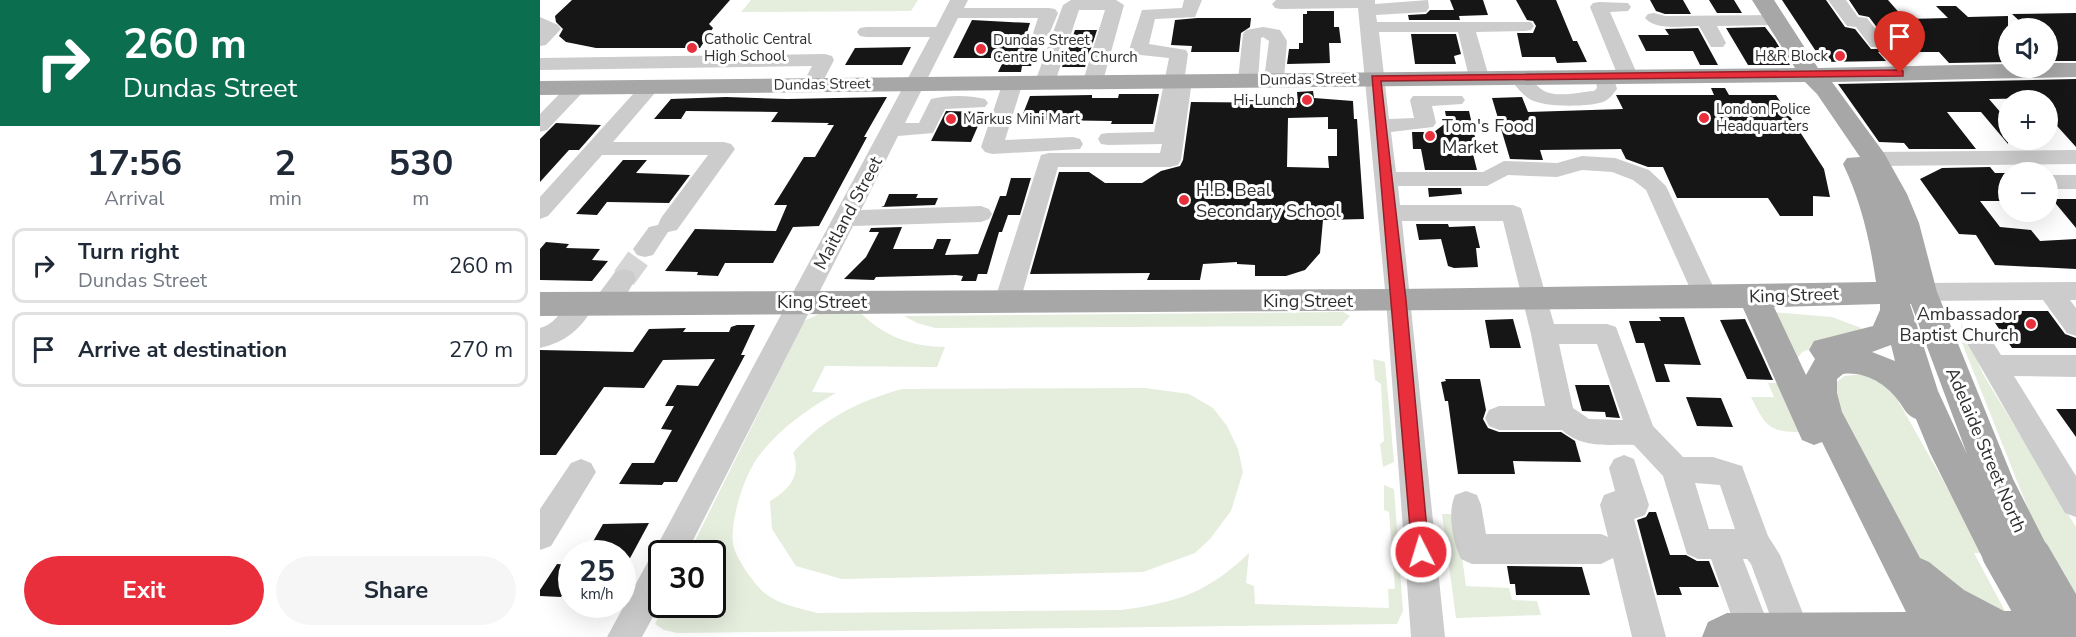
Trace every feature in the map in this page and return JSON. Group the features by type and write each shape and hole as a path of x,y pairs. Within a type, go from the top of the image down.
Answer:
{"main road":[{"name":"Adelaide Street North","path":"1763,0 1811,75 1826,89 1875,159 1905,223 1904,298 1921,391 1948,453 2017,555 2076,631"},
{"name":"Dundas Street","path":"540,88 1376,78 1417,89 1479,77 1811,75 2076,70"},
{"name":"Adelaide Street North","path":"1811,75 1809,88 1868,187 1887,257 1904,298 1997,483 2017,555 2048,637"},
{"name":"King Street","path":"540,304 1706,297 1904,298"},
{"path":"1754,297 1818,437 1928,635"},
{"path":"1796,389 1801,369 1810,358 1831,348 1869,341 1885,334 1904,298"},
{"path":"1928,635 1903,564 1825,413 1819,398 1818,383 1821,372 1829,365 1858,362 1895,375 1908,387 1948,453"},
{"path":"1903,564 1950,604 2001,631"},
{"path":"1739,636 1928,635 2001,631 2076,631"}],"street":[{"path":"1007,302 1049,160 1170,160 1179,54 1158,50 1138,50 1148,14 1189,13 1192,0"},
{"path":"1367,10 1420,8 1419,0"},
{"path":"1837,0 1852,22 1861,22 1877,43"},
{"path":"1263,32 1267,7 1280,2 1367,10 1466,27 1525,26"},
{"path":"1045,82 1072,5 1115,5 1093,81"},
{"path":"1615,76 1599,7 1622,7"},
{"path":"1367,10 1399,300 1428,637"},
{"path":"866,32 952,15 1049,13 1042,33"},
{"name":"Maitland Street","path":"676,540 952,15"},
{"path":"1654,18 1664,21 1776,20"},
{"path":"1705,21 1717,43"},
{"path":"540,22 552,29 540,41"},
{"path":"1466,27 1479,77"},
{"path":"1590,29 1615,76"},
{"path":"1248,80 1252,34 1263,32 1274,34 1278,42 1274,79"},
{"path":"540,64 825,60 812,85"},
{"path":"1013,82 992,147 1163,138 1177,80"},
{"path":"540,126 577,87"},
{"path":"542,208 650,87"},
{"path":"1381,126 1426,123 1417,89"},
{"path":"1417,89 1455,100"},
{"path":"898,119 926,129 938,103 978,103"},
{"path":"595,148 724,148 657,235"},
{"path":"2031,162 2076,157"},
{"path":"1875,159 1998,165"},
{"path":"1386,179 1487,179 1504,168 1557,170 1582,163 1615,165 1641,175 1655,186 1706,297"},
{"path":"2058,182 2076,182"},
{"path":"1388,213 1513,213 1533,299 1544,333 1561,418"},
{"path":"846,218 981,214"},
{"path":"540,338 555,335 565,329 624,278"},
{"path":"2050,291 2076,326"},
{"name":"King Street","path":"1904,298 2076,291"},
{"path":"1544,333 1607,334 1641,433 1676,470 1698,544 1755,544"},
{"path":"2076,366 1987,354 2068,475 2076,503"},
{"path":"1499,418 1568,418 1583,430 1641,433"},
{"path":"1624,468 1634,505 1615,505 1649,637"},
{"path":"1676,470 1713,470 1732,476 1755,544 1764,555 1794,634"},
{"path":"540,536 581,472"},
{"path":"1466,505 1472,549 1601,549"},
{"path":"1722,544 1739,636"},
{"path":"624,637 648,593"}],"green space":[{"path":"751,0 918,0 911,11 741,12"},
{"path":"1343,312 1350,316 1341,326 935,328 917,323 904,316"},
{"path":"1773,312 1832,317 1861,328 1863,335 1824,344 1802,352 1793,364"},
{"path":"861,313 879,328 899,339 921,345 945,347 937,367 825,366 812,392 836,393 794,421 758,457 739,499 733,544 737,556 751,578 777,601 817,613 1122,610 1191,594 1219,578 1249,553 1246,583 1254,586 1255,604 1389,608 1388,589 1395,589 1389,512 1384,510 1384,485 1394,489 1403,611 1397,624 677,633 664,630 655,624 658,618 726,618 726,540 695,540 804,321 819,314"},
{"path":"1961,323 1983,374 2076,527 2076,603 2047,556 1962,343"},
{"path":"1373,359 1385,362 1394,462 1383,467 1380,444 1384,441 1381,384 1375,380"},
{"path":"1863,374 1892,390 1984,553 1974,553 2005,611 1968,607 1917,563 1836,411 1835,384 1844,376"},
{"path":"1768,383 1780,383 1802,432 1775,429 1760,414 1751,397 1774,397"},
{"path":"1145,388 1189,394 1213,408 1227,426 1238,449 1243,472 1231,511 1210,539 1195,553 1143,572 842,579 796,566 772,529 770,501 788,487 795,475 793,453 816,430 829,421 871,399 902,389"},
{"path":"1442,514 1456,514 1466,586 1509,588 1512,600 1537,601 1541,615 1456,618"}],"building":[{"path":"572,0 730,0 709,24 713,28 700,48 596,48 566,42 559,36 563,29 556,22 555,16"},
{"path":"1450,0 1483,0 1488,15 1459,16 1460,20 1409,20 1408,15 1426,14 1430,10 1454,10"},
{"path":"1516,0 1556,0 1573,41 1577,41 1587,62 1557,63 1555,57 1522,57 1517,33 1533,33 1536,26 1533,21 1527,20"},
{"path":"1650,0 1683,0 1691,14 1665,14 1656,11"},
{"path":"1709,0 1734,0 1742,13 1717,13"},
{"path":"1782,0 1826,0 1845,27 1855,29 1871,49 1883,49 1888,42 1869,17 1859,15 1849,0 1888,0 1902,16 1908,19 1948,18 1936,6 1956,6 1968,17 2008,16 2008,18 1998,18 1998,62 1949,63 1939,52 1878,52 1886,61 1823,62"},
{"path":"1307,11 1334,11 1334,27 1339,27 1341,43 1329,43 1330,63 1287,64 1289,49 1299,49 1299,43 1303,43 1303,14 1307,14"},
{"path":"2076,13 2076,61 2058,61 2058,18 2016,18 2012,14"},
{"path":"1251,18 1250,27 1241,33 1239,52 1191,52 1192,46 1171,45 1175,20"},
{"name":"Dundas Street Centre United Church","path":"972,20 1030,23 1025,39 1041,40 1031,66 1022,66 1021,72 998,72 1005,58 953,58"},
{"path":"1765,27 1790,65 1748,65 1726,28"},
{"path":"1698,28 1718,65 1700,65 1693,51 1646,51 1638,35 1669,35 1665,29"},
{"path":"1075,30 1097,30 1085,67 1062,67"},
{"path":"1411,34 1456,34 1461,54 1454,56 1456,64 1415,64"},
{"path":"911,47 902,65 845,65 855,48"},
{"path":"2076,79 2076,147 2058,127 2058,90 1998,90 1998,99 1989,99 1998,109 1998,132 1981,112 1947,112 1976,149 1909,149 1904,143 1879,142 1838,84"},
{"path":"1711,88 1725,88 1729,95 1776,95 1824,169 1830,197 1813,196 1813,216 1780,216 1768,198 1677,198 1663,167 1648,167 1626,159 1621,149 1540,150 1543,160 1510,159 1492,98 1522,97 1528,112 1623,109 1616,95 1714,95"},
{"name":"H.B. Beal Secondary School","path":"1313,91 1314,98 1353,101 1354,119 1357,119 1364,219 1323,220 1320,253 1305,270 1286,276 1255,276 1255,265 1237,264 1237,262 1203,264 1200,280 1147,280 1150,273 1030,274 1059,172 1089,172 1105,183 1142,183 1161,171 1180,166 1183,160 1191,102 1298,103 1297,92","holes":["1328,117 1328,129 1337,129 1337,156 1328,156 1329,168 1287,167 1288,118"]},
{"path":"1119,94 1159,94 1153,124 1046,120 1045,124 1019,124 1030,96 1092,95 1092,98 1118,98"},
{"path":"726,97 787,99 887,97 819,226 793,227 773,263 725,263 718,276 697,275 698,272 665,271 695,229 776,231 787,205 774,205 804,157 815,157 834,125 771,122 778,112 686,111 681,119 654,119 671,99"},
{"path":"946,111 984,112 971,142 931,141"},
{"path":"1445,111 1469,111 1478,150 1472,150 1477,170 1425,170 1421,149 1413,149 1412,132 1434,132 1447,122"},
{"path":"556,123 601,125 579,150 569,150 540,182 540,139"},
{"path":"623,160 647,160 636,173 690,175 669,203 607,202 597,215 576,214"},
{"path":"1990,167 1998,173 1998,201 1980,201 2000,227 2031,230 2040,241 2076,239 2076,269 1995,265 1976,235 1959,234 1920,179 1942,168"},
{"path":"1011,178 1031,178 1020,215 1008,215 1002,232 999,232 987,274 978,274 976,281 961,281 963,276 956,275 876,277 874,280 844,279 866,257 879,232 869,232 871,228 902,227 893,249 933,249 937,239 951,239 945,255 978,254 1000,196 1006,196"},
{"path":"1428,188 1461,188 1462,194 1429,197"},
{"path":"889,194 918,194 916,198 938,198 935,205 881,207 884,206"},
{"path":"2058,199 2076,199 2076,228 2058,206"},
{"path":"1416,224 1448,224 1449,227 1475,226 1480,248 1476,248 1478,267 1448,266 1441,239 1419,240"},
{"path":"546,242 569,244 566,248 600,249 592,260 608,261 592,281 540,280 540,249"},
{"name":"Ambassador Baptist Church","path":"1987,311 2048,311 2065,334 2076,338 2076,348 2012,348"},
{"path":"1659,317 1684,317 1701,365 1664,364 1670,382 1656,382 1644,343 1636,343 1629,321 1661,321"},
{"path":"1513,319 1521,348 1490,348 1485,320"},
{"path":"1745,319 1773,380 1747,379 1720,320"},
{"path":"755,325 741,355 745,355 677,482 664,482 662,485 619,484 632,463 654,463 672,430 661,429 674,406 665,406 677,385 698,386 715,359 663,360 644,388 604,387 556,455 540,455 540,350 633,352 649,329 686,328 683,332 729,332 731,327"},
{"path":"1445,379 1480,379 1486,410 1483,419 1488,428 1499,432 1561,432 1575,441 1581,462 1513,461 1515,474 1458,474 1448,401 1445,401 1441,382 1446,381"},
{"path":"1575,385 1609,385 1620,418 1606,417 1605,412 1582,411"},
{"path":"1686,397 1721,398 1733,427 1697,426"},
{"path":"2056,409 2076,409 2076,437"},
{"path":"1649,512 1656,512 1670,555 1686,555 1697,561 1709,561 1719,587 1679,587 1682,595 1657,595 1637,520 1646,517"},
{"path":"649,523 636,547 636,540 594,540 603,524"},
{"path":"558,564 558,597 540,596 540,590"},
{"path":"1507,566 1582,567 1590,595 1516,595 1515,584 1510,584"}],"tunnel":[{"path":"624,278 645,249"}],"place":[{"name":"Catholic Central High School","path":"692,48"},
{"name":"Dundas Street Centre United Church","path":"981,49"},
{"name":"H&R Block","path":"1840,56"},
{"name":"Hi-Lunch","path":"1307,100"},
{"name":"London Police Headquarters","path":"1704,118"},
{"name":"Markus Mini Mart","path":"951,119"},
{"name":"Tom's Food Market","path":"1430,136"},
{"name":"H.B. Beal Secondary School","path":"1184,200"},
{"name":"Ambassador Baptist Church","path":"2031,324"}],"route":[{"path":"1421,552 1399,300 1388,213 1376,78 1900,73"}]}
